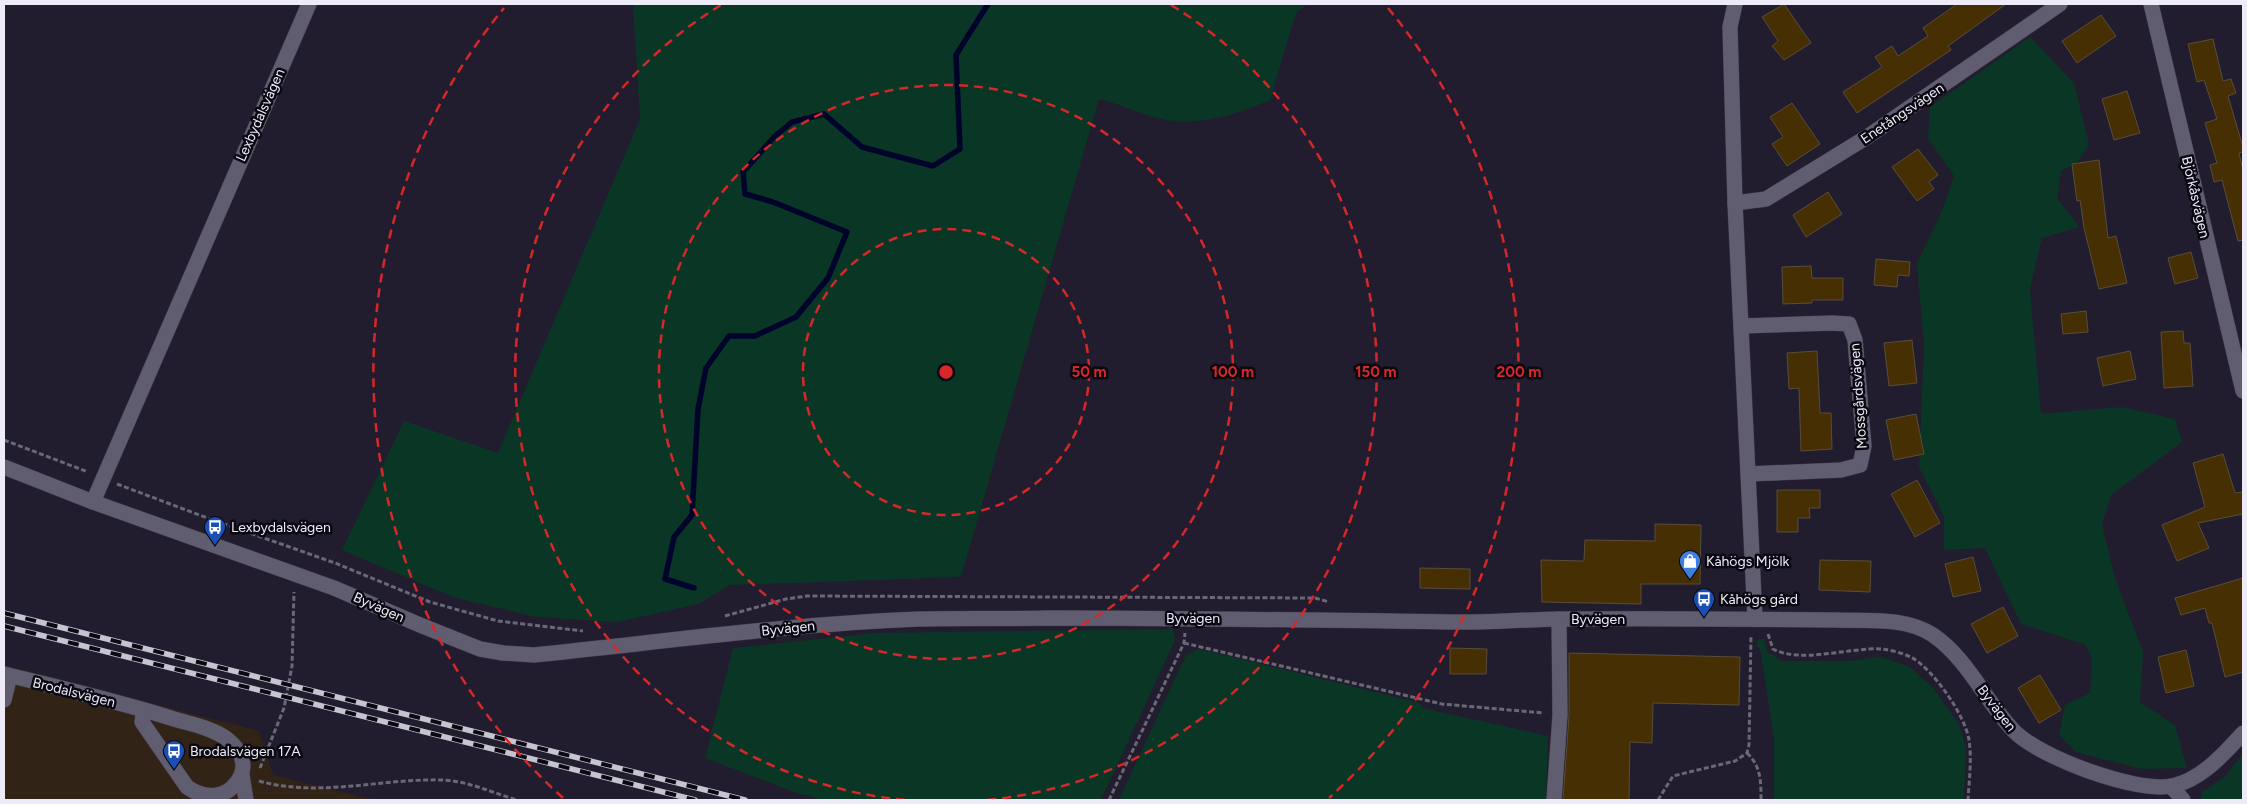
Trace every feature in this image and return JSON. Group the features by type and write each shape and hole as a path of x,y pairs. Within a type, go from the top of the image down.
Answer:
{"street":[{"name":"Lexbydalsvägen","path":"93,502 308,4"},
{"path":"1735,4 1730,27 1735,203 1756,619"},
{"name":"Enetångsvägen","path":"1735,203 1766,199 1867,137 2060,4"},
{"name":"Björkåsvägen","path":"2151,4 2243,391"},
{"name":"Mossgårdsvägen","path":"1741,326 1849,324 1855,340 1864,446 1860,465 1841,470 1748,474"},
{"name":"Byvägen","path":"4,467 93,502 334,588 480,649 503,653 534,655 818,625 922,619 1186,618 1456,622 1559,619 1756,619 1906,624 1931,634 1954,653 1977,682 1995,710 2018,736 2045,754 2115,778 2145,786 2171,786 2193,777 2219,759 2243,734"},
{"path":"1554,800 1560,715 1559,619"},
{"path":"4,700 7,675"},
{"name":"Brodalsvägen","path":"7,675 144,710 207,729 226,739 244,760 249,778 246,800"},
{"path":"144,710 142,722 174,770 194,792 210,796 226,793 249,778"},
{"path":"2171,786 2183,800"}],"path":[{"path":"4,440 103,478"},
{"path":"294,574 292,666 284,708 249,778 289,786 343,787 443,780 465,783 517,800"},
{"path":"1109,800 1184,643 1186,618"},
{"path":"1658,800 1673,776 1735,761 1747,753 1749,744 1751,637 1756,619"},
{"path":"1184,643 1442,704 1560,715"},
{"path":"1747,753 1755,760 1761,780 1761,800"}],"shaded area":[{"path":"4,665 259,731 273,775 375,800 4,800"}],"green space":[{"path":"633,4 1308,4 1296,13 1270,100 1230,115 1190,122 1161,119 1099,99 961,577 730,585 698,604 617,622 536,617 453,597 342,550 404,421 498,453 640,119"},
{"path":"2030,37 2074,83 2089,144 2078,162 2061,171 2057,198 2079,227 2042,238 2030,289 2041,414 2122,407 2175,419 2182,442 2111,495 2102,524 2115,578 2143,652 2140,702 2175,725 2187,768 2142,769 2076,752 2059,735 2065,705 2090,693 2092,660 2086,645 2021,624 1985,548 1944,550 1944,516 1919,467 1924,345 1917,263 1941,213 1954,176 1928,138 1930,107"},
{"path":"1173,629 1175,640 1101,800 823,800 797,793 705,758 733,648 875,633"},
{"path":"1758,639 1764,639 1767,652 1782,661 1849,661 1881,657 1910,667 1933,688 1959,724 1966,747 1964,800 1774,800 1774,739 1760,648 1756,646"},
{"path":"1199,649 1420,703 1422,708 1548,736 1546,800 1119,800 1186,655"},
{"path":"2243,753 2243,800 2201,800 2202,792 2225,777"}],"building":[{"path":"1784,4 1811,43 1784,60 1772,46 1778,41 1762,17"},
{"path":"1957,4 2006,4 1948,46 1951,50 1857,113 1843,92 1882,67 1875,57 1892,46 1898,56 1928,36 1923,28"},
{"path":"2101,15 2116,36 2077,63 2062,41"},
{"path":"2213,39 2223,81 2231,79 2236,93 2228,96 2243,147 2243,152 2239,153 2243,170 2243,240 2238,241 2222,180 2214,182 2210,165 2217,163 2205,123 2217,119 2204,80 2197,82 2188,44"},
{"path":"2127,91 2140,133 2114,140 2102,99"},
{"path":"1792,103 1820,144 1787,166 1772,144 1783,137 1770,117"},
{"path":"1918,149 1938,175 1929,182 1934,189 1917,201 1892,167"},
{"path":"2099,160 2108,238 2116,236 2127,283 2099,289 2084,228 2080,200 2077,201 2072,164"},
{"path":"1828,192 1842,214 1806,237 1793,215"},
{"path":"2191,252 2198,278 2175,284 2168,258"},
{"path":"1876,259 1910,262 1909,276 1898,275 1897,287 1874,285"},
{"path":"1811,266 1812,278 1843,278 1843,300 1812,300 1812,303 1783,304 1782,267"},
{"path":"2086,311 2088,332 2063,334 2061,314"},
{"path":"2183,331 2184,343 2190,343 2193,386 2164,388 2161,332"},
{"path":"1912,340 1917,383 1889,386 1884,343"},
{"path":"1817,351 1820,413 1831,413 1832,449 1801,451 1799,388 1789,389 1787,353"},
{"path":"2130,351 2136,379 2103,386 2097,358"},
{"path":"1916,414 1924,454 1894,460 1886,420"},
{"path":"2223,454 2235,493 2243,492 2243,514 2198,523 2209,548 2177,561 2162,525 2205,507 2193,463"},
{"path":"1917,480 1940,523 1915,537 1891,494"},
{"path":"1777,490 1820,490 1820,508 1809,508 1810,518 1798,518 1798,532 1777,532"},
{"path":"1655,524 1701,525 1700,584 1641,584 1641,604 1542,602 1541,560 1584,561 1585,540 1655,541"},
{"path":"1973,557 1981,591 1953,597 1945,564"},
{"path":"1820,560 1871,561 1870,592 1819,590"},
{"path":"1420,568 1470,569 1470,589 1420,588"},
{"path":"2243,578 2243,672 2225,677 2212,623 2209,623 2205,608 2181,615 2175,598"},
{"path":"2003,607 2018,636 1987,653 1971,624"},
{"path":"1450,648 1487,649 1486,674 1450,674"},
{"path":"2186,650 2194,686 2166,693 2158,657"},
{"path":"1569,653 1740,657 1739,705 1653,703 1652,743 1630,742 1629,800 1563,800 1569,716"},
{"path":"2040,675 2061,710 2039,723 2018,688"}],"waterway":[{"path":"694,588 665,579 674,537 692,515 698,409 706,368 729,336 755,336 796,317 828,278 847,232 773,202 745,194 743,172 774,137 792,122 824,114 862,147 933,166 960,149 956,55 988,4"}],"railway":[{"path":"4,613 745,800"},
{"path":"4,626 695,800"}],"place":[{"name":"Lexbydalsvägen","path":"215,546"},
{"name":"Kåhögs Mjölk","path":"1690,580"},
{"name":"Kåhögs gård","path":"1704,618"},
{"name":"Brodalsvägen 17A","path":"174,770"}]}
